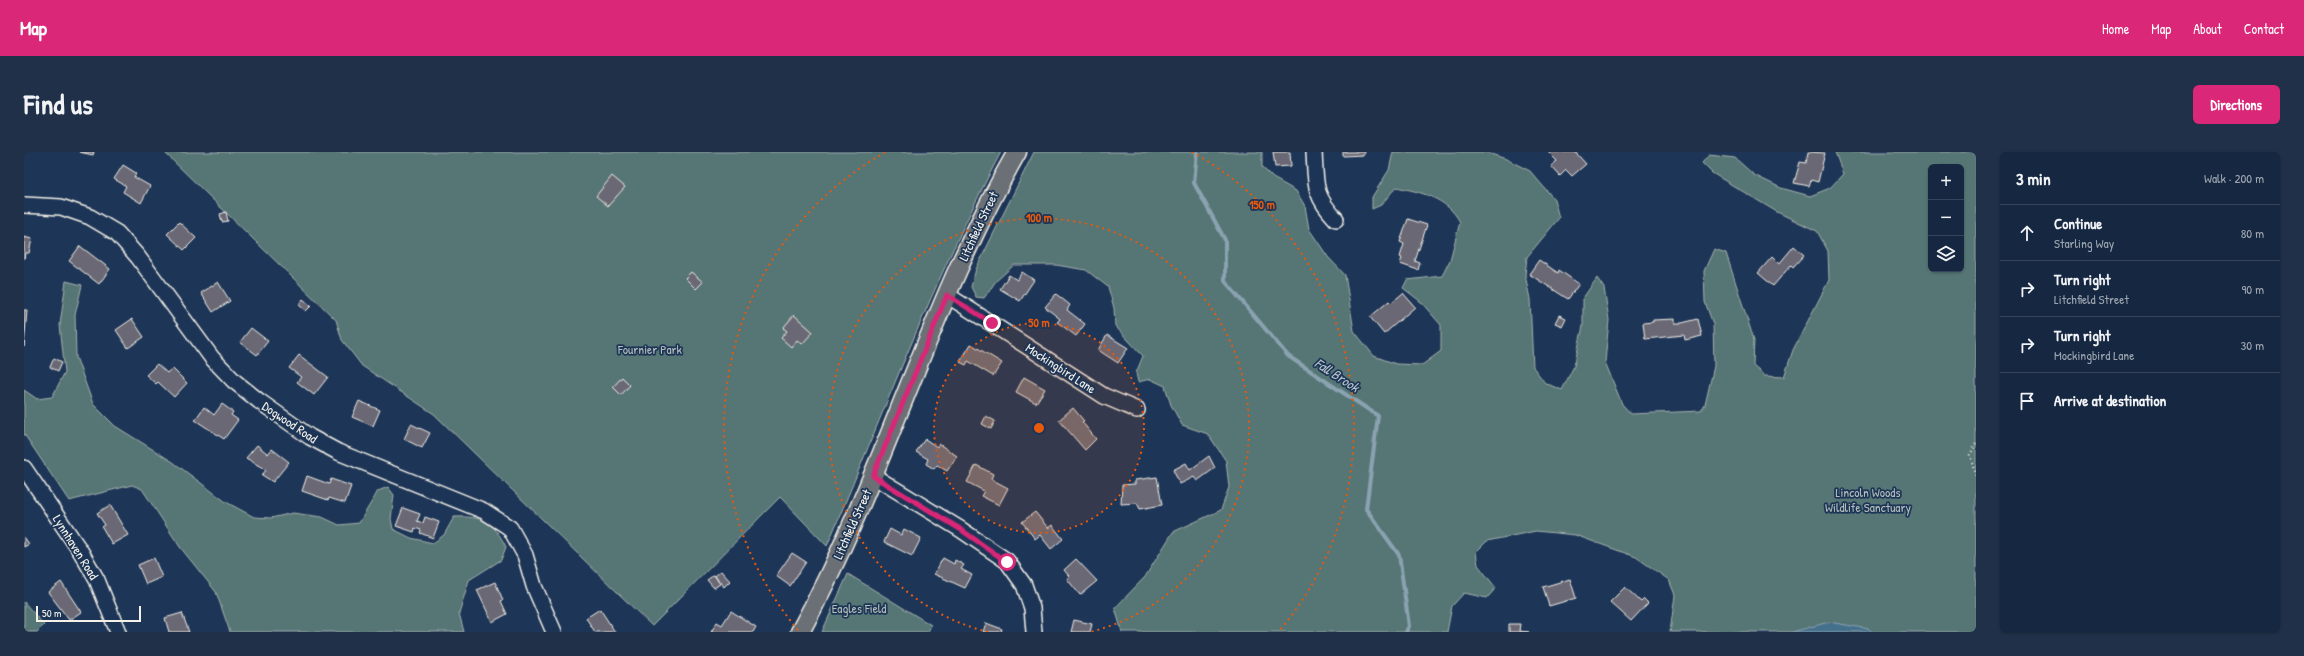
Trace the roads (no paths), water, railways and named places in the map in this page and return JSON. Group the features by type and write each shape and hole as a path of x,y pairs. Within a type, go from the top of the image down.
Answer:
{"main road":[{"name":"Litchfield Street","path":"800,632 838,557 978,223 1017,152"}],"street":[{"path":"1314,152 1317,192 1323,206 1336,219"},
{"name":"Dogwood Road","path":"24,205 61,207 90,217 117,233 138,257 212,358 234,381 259,401 310,437 338,452 484,511 510,528 525,555 534,586 554,632"},
{"name":"Mockingbird Lane","path":"947,295 1104,396 1137,410"},
{"name":"Lynnhaven Road","path":"24,468 85,559 97,580 118,632"},
{"path":"873,476 960,529 1007,562 1024,585 1032,608 1034,632"}],"water":[{"path":"1829,622 1869,629 1872,632 1792,632"}],"waterway":[{"name":"Fall Brook","path":"1197,152 1194,183 1225,240 1225,281 1288,356 1378,416 1366,509 1399,555 1409,626 1406,632"}],"park label":[{"name":"Fournier Park","path":"650,349"},
{"name":"Lincoln Woods Wildlife Sanctuary","path":"1868,500"},
{"name":"Eagles Field","path":"859,608"}]}
